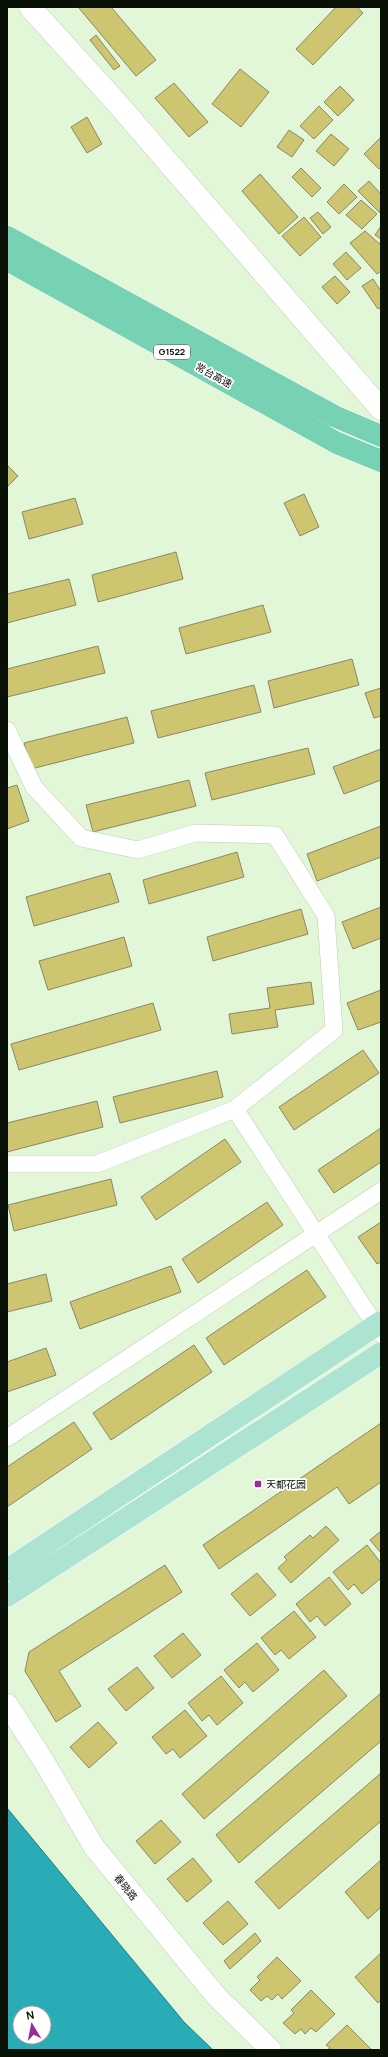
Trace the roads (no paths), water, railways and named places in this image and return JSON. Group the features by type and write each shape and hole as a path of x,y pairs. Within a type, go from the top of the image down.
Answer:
{"highway":[{"name":"常台高速","path":"7,237 334,416 381,436"},
{"name":"常台高速","path":"7,260 337,443 381,461"}],"main road":[{"path":"30,7 117,103 381,409"},
{"path":"7,1570 379,1327"},
{"path":"7,1596 381,1354"}],"street":[{"path":"7,730 34,787 82,838 138,850 195,833 275,836 326,916 334,1030 235,1109 97,1164 7,1164"},
{"path":"235,1109 316,1235 379,1327"},
{"path":"7,1438 381,1191"},
{"name":"春晓路","path":"7,1704 44,1760 94,1847 217,1997 271,2050"}],"water":[{"path":"7,1808 184,2022 213,2050 7,2050"}],"place":[{"name":"天都花园","path":"258,1484"}]}
